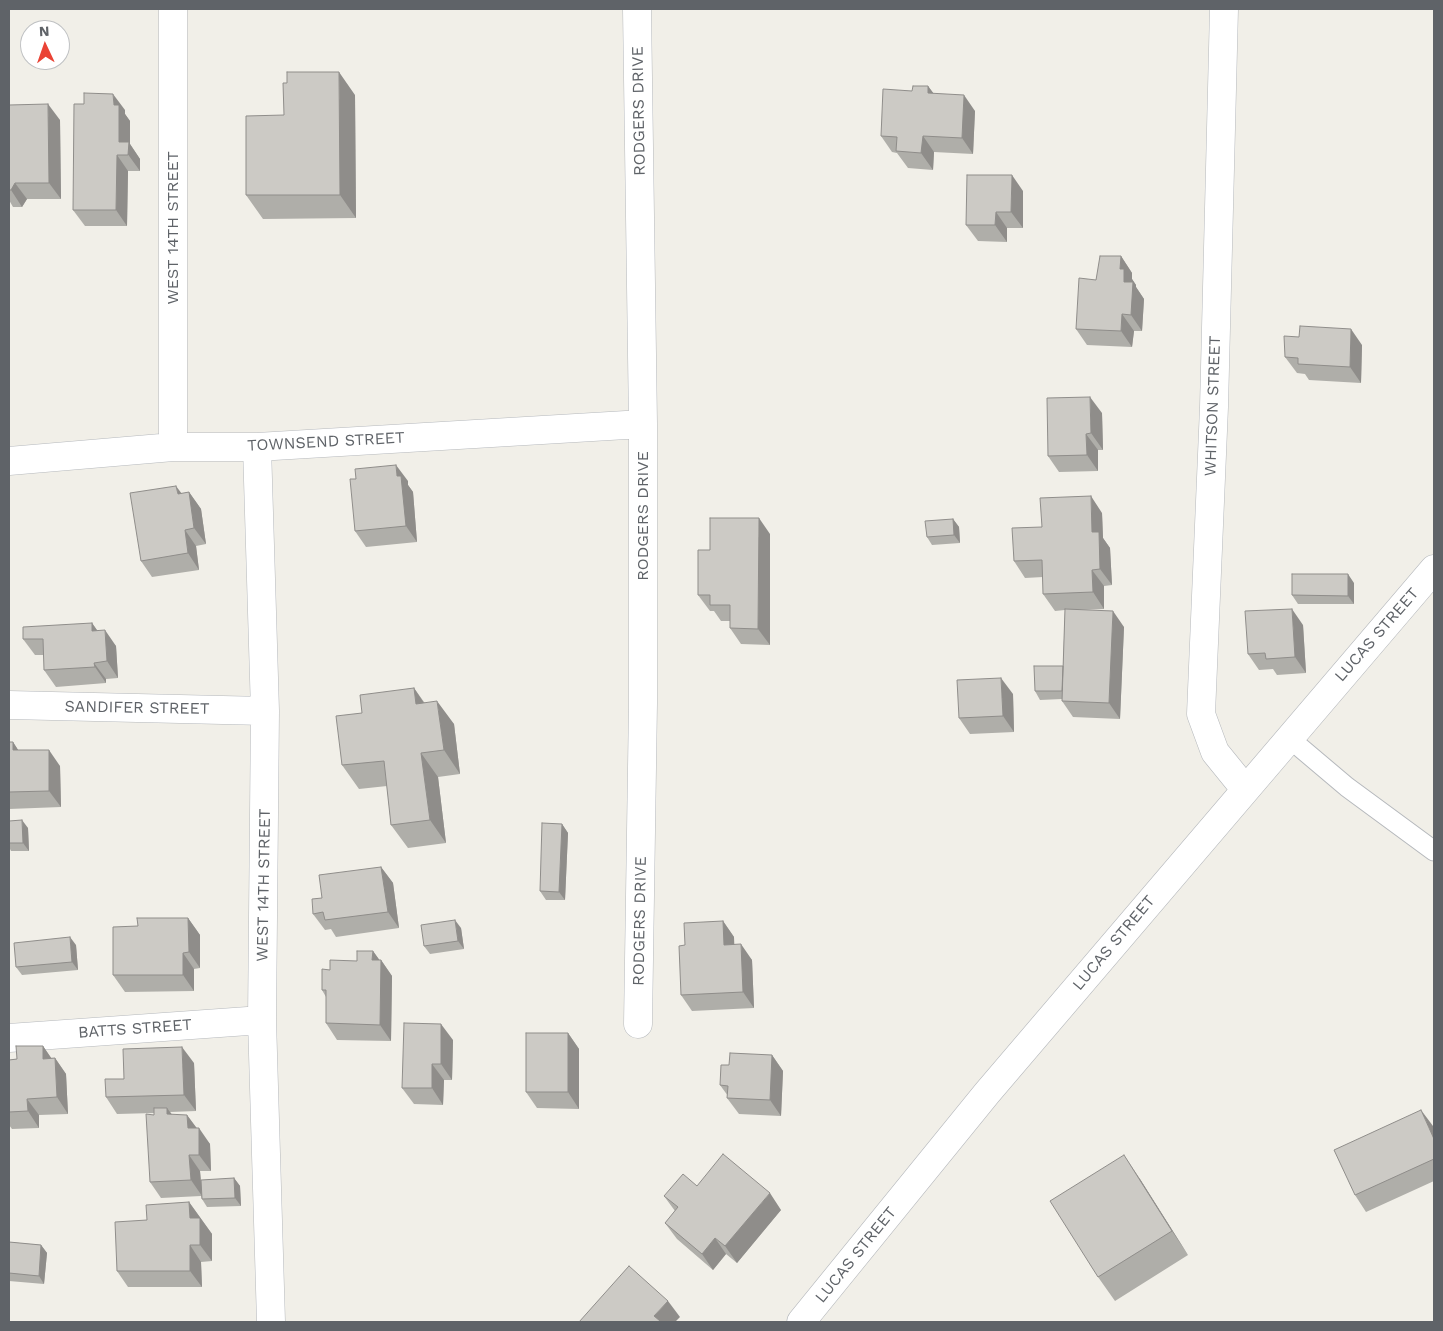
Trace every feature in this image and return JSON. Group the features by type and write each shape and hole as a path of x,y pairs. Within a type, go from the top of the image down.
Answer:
{"street":[{"name":"WEST 14TH STREET","path":"173,9 173,447"},
{"name":"RODGERS DRIVE","path":"638,9 643,424 643,703 638,1024"},
{"name":"WHITSON STREET","path":"1224,9 1214,398 1201,714 1215,752 1245,789"},
{"name":"TOWNSEND STREET","path":"9,462 173,447 257,447 643,424"},
{"name":"WEST 14TH STREET","path":"257,447 265,711 262,1020 271,1322"},
{"name":"LUCAS STREET","path":"801,1322 987,1093 1434,569"},
{"name":"SANDIFER STREET","path":"9,705 265,711"},
{"name":"BATTS STREET","path":"9,1038 262,1020"}],"lane":[{"path":"1289,738 1346,787 1434,851"}],"building":[{"path":"287,72 339,72 340,195 246,195 246,116 284,115 283,83 287,83"},
{"path":"913,86 928,86 928,93 964,95 962,138 923,136 921,153 896,151 897,137 881,136 883,89 912,91"},
{"path":"84,93 113,94 114,105 119,105 119,142 129,142 128,155 117,155 116,210 73,210 74,104 84,104"},
{"path":"48,104 49,183 15,183 11,190 9,190 9,105"},
{"path":"967,175 1012,175 1011,212 996,212 995,225 966,225"},
{"path":"1100,256 1121,256 1120,269 1124,269 1124,282 1133,282 1131,315 1122,314 1121,331 1076,329 1079,278 1096,280"},
{"path":"1300,326 1351,329 1350,367 1298,364 1298,358 1285,357 1284,336 1299,337"},
{"path":"1090,397 1091,433 1086,434 1087,455 1048,456 1047,398"},
{"path":"396,465 397,476 401,476 406,526 355,531 350,479 356,479 355,469"},
{"path":"176,486 178,494 189,492 194,528 185,530 188,553 141,561 130,493"},
{"path":"1091,496 1092,532 1099,532 1100,569 1092,570 1093,592 1043,594 1042,560 1014,561 1012,528 1042,527 1040,498"},
{"path":"710,518 759,518 758,629 730,628 730,605 710,605 710,595 698,595 698,550 710,550"},
{"path":"953,519 954,535 927,537 925,521"},
{"path":"1292,574 1348,574 1348,596 1292,595"},
{"path":"1065,609 1113,611 1109,703 1062,701"},
{"path":"1292,609 1295,657 1266,659 1265,653 1248,654 1245,611"},
{"path":"92,623 92,631 105,630 107,661 94,663 95,667 44,670 43,639 23,639 23,627"},
{"path":"1034,666 1063,666 1062,691 1035,691"},
{"path":"1001,678 1003,716 959,718 957,680"},
{"path":"414,688 416,704 437,701 444,750 421,753 430,820 391,825 384,761 342,765 336,716 362,713 360,695"},
{"path":"9,742 13,742 13,750 49,750 49,791 9,792"},
{"path":"22,820 23,843 9,843 9,821"},
{"path":"542,823 562,824 559,892 540,891"},
{"path":"381,867 388,912 325,920 323,912 313,914 312,899 322,898 319,875"},
{"path":"137,918 188,918 189,952 183,953 183,975 113,975 113,927 138,926"},
{"path":"455,920 458,941 424,946 421,925"},
{"path":"723,921 724,945 741,944 743,992 681,995 679,946 685,945 684,923"},
{"path":"70,937 72,962 16,967 14,943"},
{"path":"357,951 373,951 372,960 381,960 380,1025 326,1023 326,990 322,990 322,969 330,970 330,960 357,961"},
{"path":"404,1023 441,1024 441,1064 432,1064 432,1088 402,1088"},
{"path":"526,1033 568,1033 568,1092 526,1092"},
{"path":"16,1046 43,1046 43,1059 55,1058 57,1097 27,1099 28,1111 9,1112 9,1060 17,1059"},
{"path":"182,1047 184,1095 106,1097 105,1079 124,1079 123,1049"},
{"path":"730,1053 772,1055 770,1100 727,1098 728,1086 720,1085 721,1065 729,1065"},
{"path":"154,1108 167,1108 167,1114 187,1115 188,1128 199,1128 199,1155 189,1155 191,1180 150,1182 146,1114 154,1115"},
{"path":"1421,1110 1434,1139 1434,1159 1355,1195 1334,1150"},
{"path":"723,1154 770,1193 725,1246 715,1238 702,1254 665,1223 678,1207 664,1196 683,1174 697,1186"},
{"path":"1124,1155 1172,1231 1098,1277 1050,1201"},
{"path":"234,1178 235,1198 202,1199 201,1180"},
{"path":"189,1202 190,1218 200,1218 200,1245 190,1245 190,1271 117,1271 115,1222 147,1220 146,1205"},
{"path":"9,1242 41,1245 39,1276 9,1273"},
{"path":"629,1266 668,1301 654,1316 660,1321 579,1322"}]}
